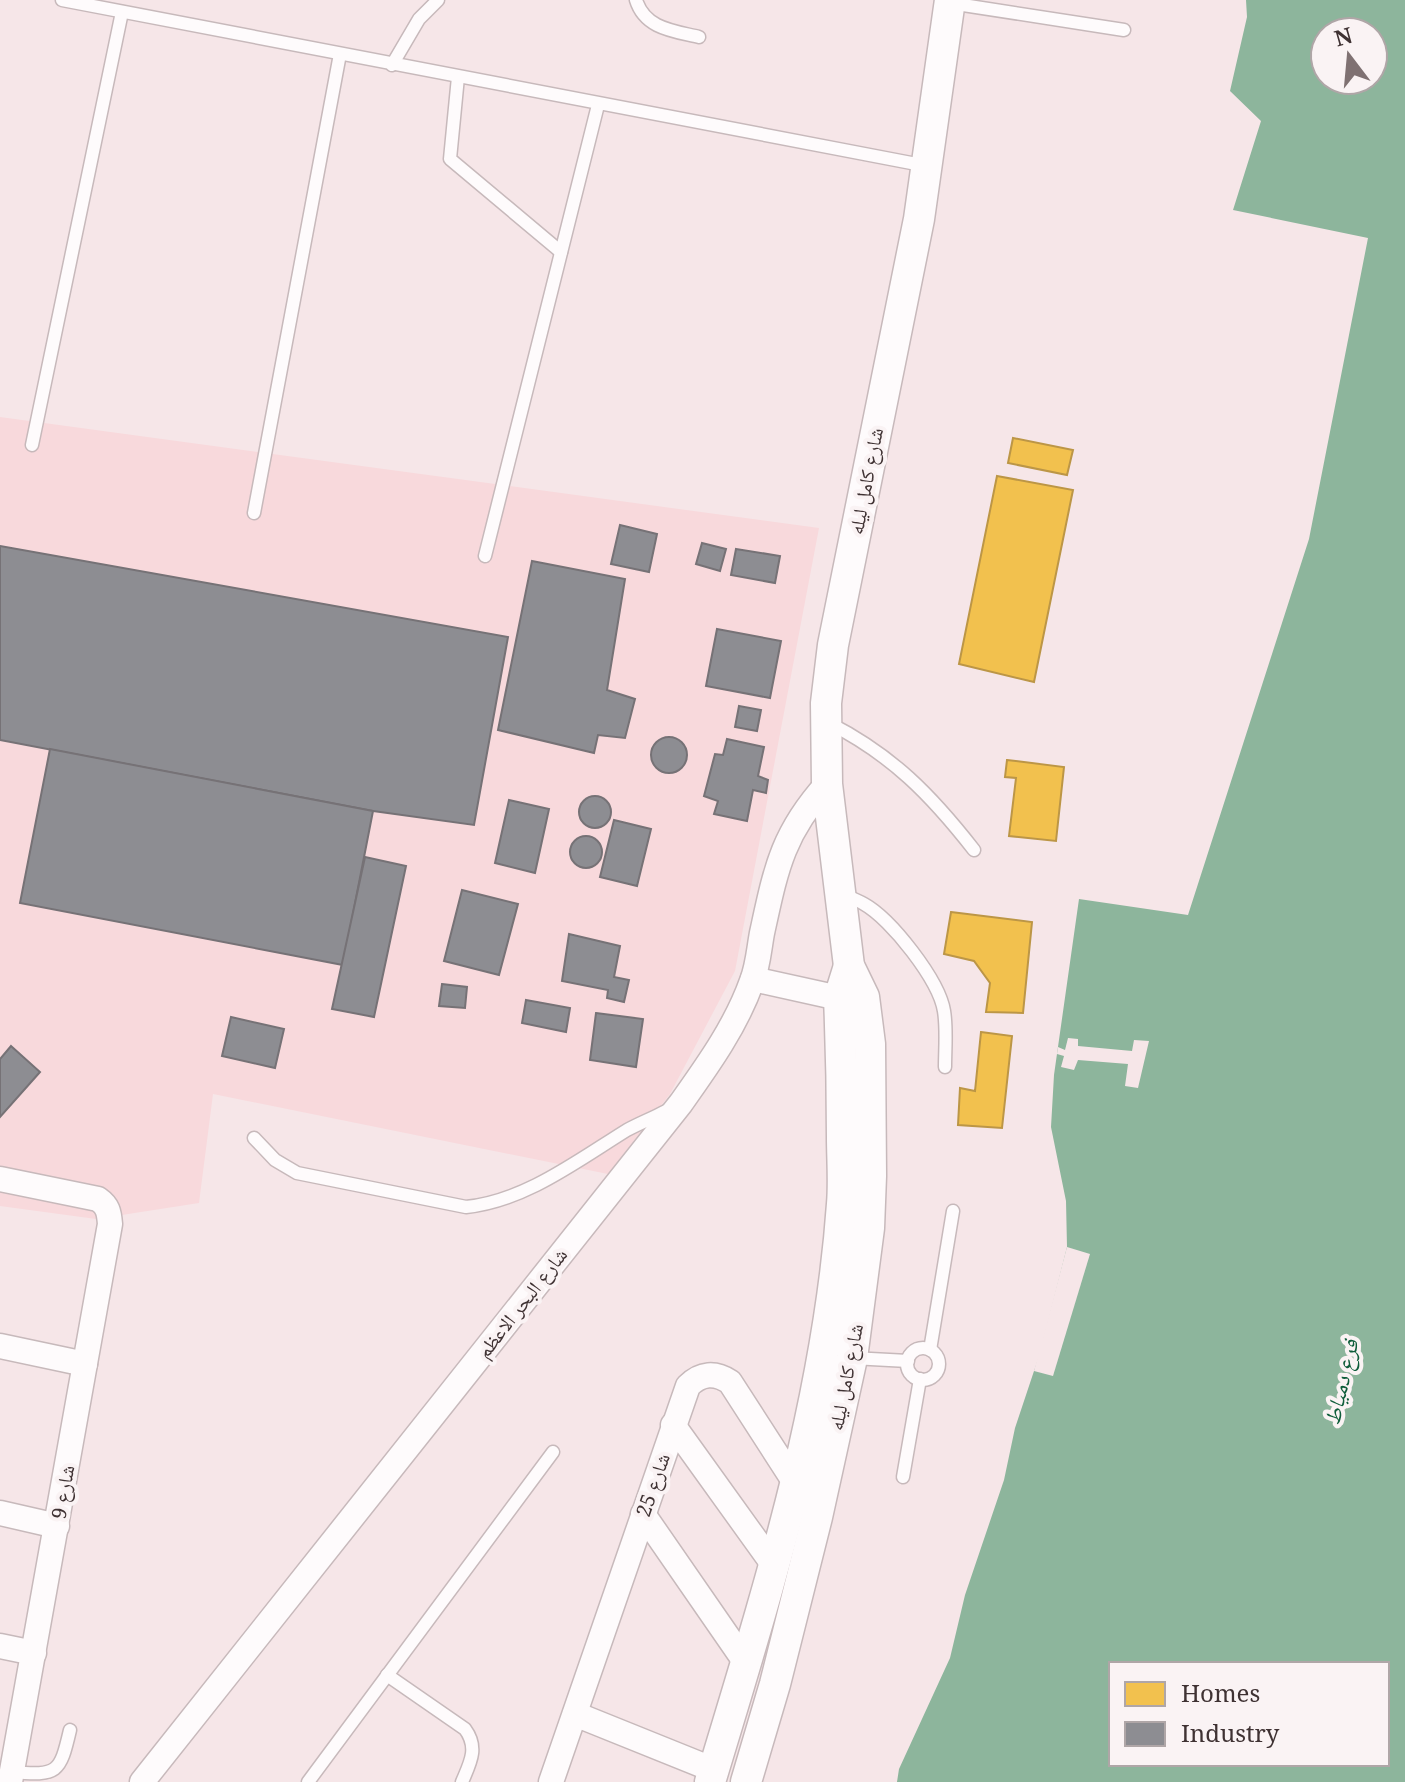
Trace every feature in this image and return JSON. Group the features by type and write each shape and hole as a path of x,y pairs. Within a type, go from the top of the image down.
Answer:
{"street":[{"name":"شارع كامل ليله","path":"712,1776 775,1567 796,1484 837,1357 869,1228 870,1044 852,997 827,784 827,721 833,645 927,166 950,1"},
{"name":"شارع البحر الاعظم","path":"142,1782 681,1103 730,1029 753,979 777,865 789,835 806,808 827,784"},
{"path":"753,979 852,997"},
{"name":"شارع 9","path":"0,1179 90,1197 105,1203 110,1224 11,1777"},
{"path":"0,1346 85,1364"},
{"name":"شارع كامل ليله","path":"746,1782 775,1684 817,1517 837,1357"},
{"name":"شارع 25","path":"555,1781 575,1714 688,1386 703,1375 723,1377 736,1390 817,1517"},
{"path":"673,1425 775,1567"},
{"path":"0,1513 57,1526"},
{"path":"643,1514 746,1663"},
{"path":"0,1646 34,1653"},
{"path":"575,1714 712,1776"}],"lane":[{"path":"62,0 927,166"},
{"path":"392,65 419,19 438,0"},
{"path":"636,0 645,18 656,26 699,37"},
{"path":"950,1 1124,30"},
{"path":"32,445 122,12"},
{"path":"254,513 340,54"},
{"path":"458,77 450,159 561,252"},
{"path":"485,556 598,105"},
{"path":"827,721 864,740 923,788 974,850"},
{"path":"840,893 866,904 887,922 909,947 937,991 945,1013 945,1067"},
{"path":"254,1138 275,1160 297,1173 466,1207 491,1205 513,1197 631,1128 681,1103"},
{"path":"930,1350 953,1211"},
{"path":"915,1350 930,1350 937,1355 939,1367 932,1377 920,1379 910,1373 908,1361 915,1350"},
{"path":"837,1357 908,1361"},
{"path":"903,1477 920,1379"},
{"path":"308,1782 553,1452"},
{"path":"387,1675 470,1735 473,1756 462,1782"},
{"path":"11,1777 51,1771 63,1760 70,1730"}],"shaded area":[{"path":"0,417 819,528 735,971 670,1094 608,1174 213,1094 199,1203 96,1219 0,1206"}],"water":[{"name":"فرع دمياط","path":"1246,0 1405,0 1405,1782 897,1782 899,1769 950,1658 965,1595 1004,1480 1015,1428 1040,1353 1067,1247 1066,1201 1051,1127 1054,1075 1079,899 1188,915 1309,539 1368,238 1233,210 1261,121 1230,91 1247,17"}],"pier":[{"path":"1068,1038 1078,1039 1078,1046 1132,1051 1134,1040 1149,1041 1138,1088 1125,1086 1128,1064 1078,1060 1074,1070 1061,1067 1064,1056 1057,1054 1058,1047 1065,1050"},
{"path":"1067,1247 1090,1254 1053,1376 1034,1371"}],"building: Homes":[{"path":"1013,438 1073,450 1067,475 1008,463"},
{"path":"997,476 1073,490 1034,682 959,664"},
{"path":"1007,760 1064,767 1056,841 1009,836 1016,778 1005,777"},
{"path":"951,912 1032,922 1023,1013 986,1012 990,983 974,961 944,954"},
{"path":"981,1032 1012,1036 1002,1128 958,1125 960,1088 975,1091"}],"building: Industry":[{"path":"620,525 657,534 649,572 611,564"},
{"path":"702,543 726,549 720,571 696,564"},
{"path":"0,546 508,637 474,825 373,811 0,740"},
{"path":"736,549 780,556 775,583 731,575"},
{"path":"532,561 625,579 607,690 635,699 625,738 598,735 594,753 498,730"},
{"path":"717,629 781,641 770,698 706,686"},
{"path":"739,706 761,710 757,731 735,727"},
{"path":"669,737 682,742 687,755 682,768 669,773 656,768 651,755 656,742"},
{"path":"727,739 764,747 758,776 768,780 766,793 753,790 747,821 714,814 718,801 704,796 715,754 723,755"},
{"path":"50,749 373,811 343,965 20,903"},
{"path":"595,796 607,800 611,812 607,824 595,828 583,824 579,812 583,800"},
{"path":"509,800 549,809 535,873 495,863"},
{"path":"614,820 651,829 637,886 600,877"},
{"path":"586,836 598,840 602,852 598,864 586,868 574,864 570,852 574,840"},
{"path":"365,857 406,866 374,1017 332,1009"},
{"path":"462,890 518,904 499,975 444,961"},
{"path":"569,934 620,946 614,977 629,980 624,1002 607,998 608,990 562,981"},
{"path":"442,984 467,987 465,1008 439,1006"},
{"path":"526,1000 570,1008 566,1032 522,1023"},
{"path":"596,1013 643,1019 636,1067 590,1060"},
{"path":"231,1017 284,1029 275,1068 222,1056"},
{"path":"11,1046 40,1072 0,1117 0,1059"}]}
